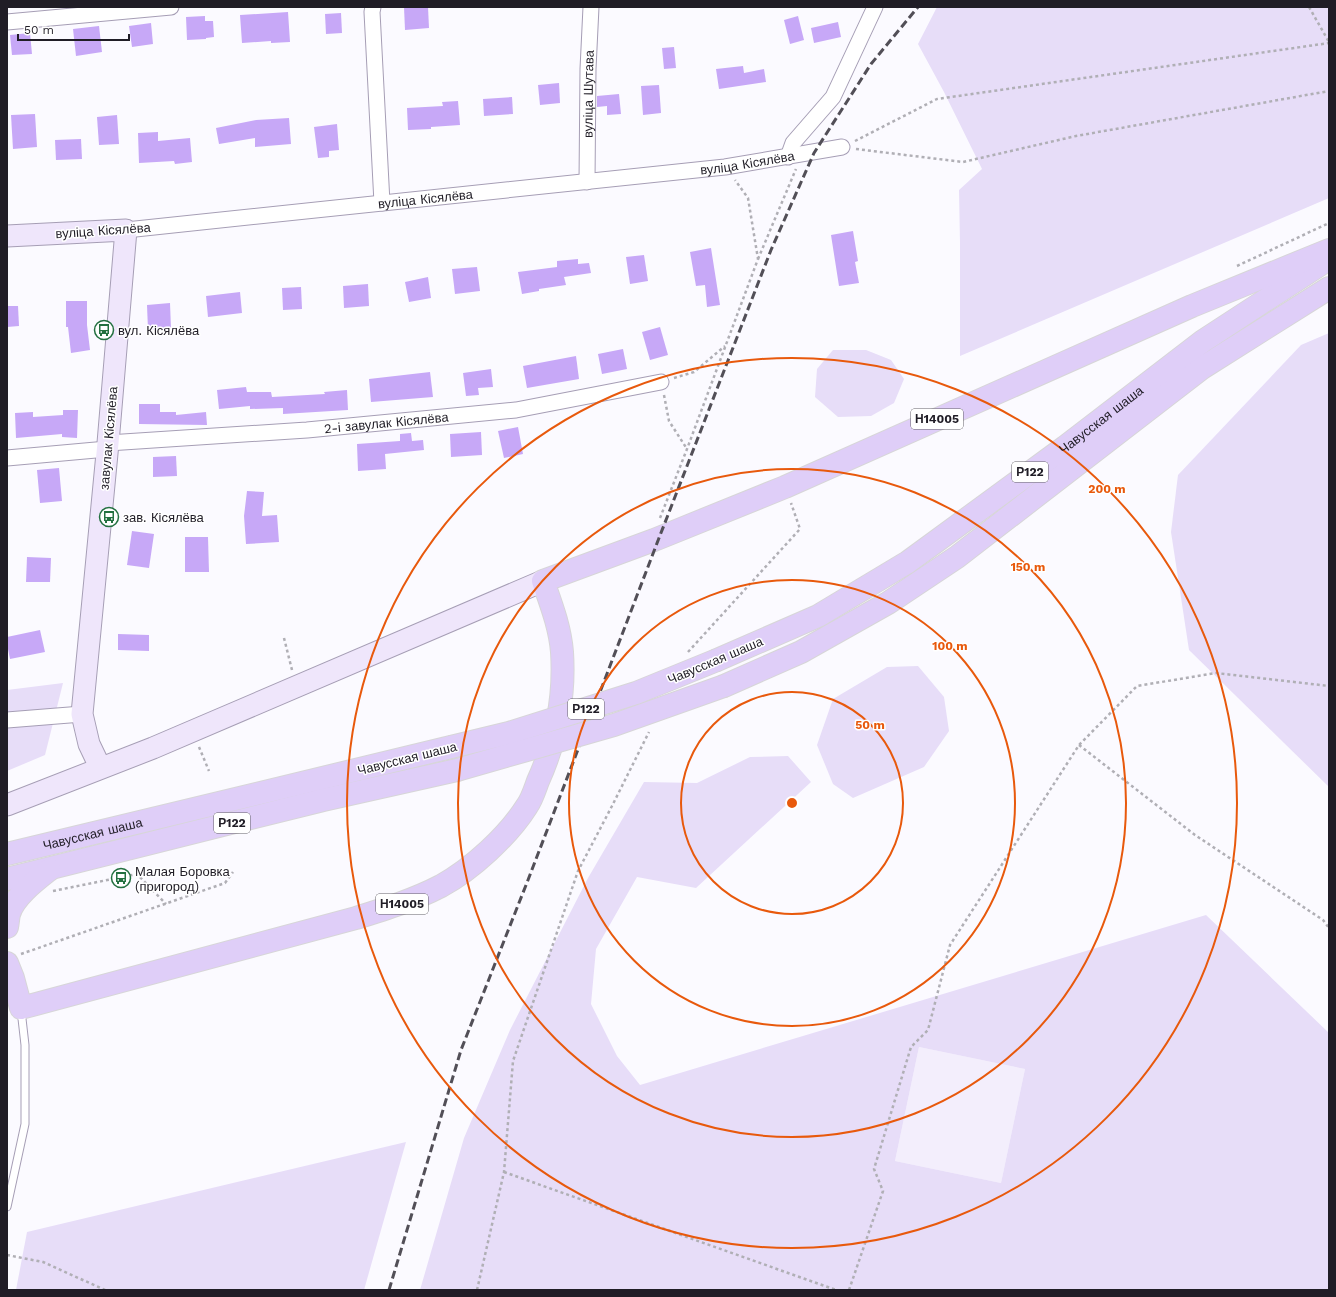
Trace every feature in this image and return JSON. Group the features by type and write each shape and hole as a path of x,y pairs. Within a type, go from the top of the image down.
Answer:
{"main road":[{"name":"Н14005","path":"21,1008 356,918 402,904 442,886 477,861 504,836 528,806 545,768 558,726 563,686 562,650 555,616 543,581 654,540 785,487 1192,306 1329,250"},
{"name":"Чавусская шаша","path":"7,854 509,733 636,693 818,616 908,562 1065,447 1203,341 1329,259"},
{"name":"Чавусская шаша","path":"7,879 120,852 323,800 457,770 614,725 724,686 801,652 888,603 963,552 1202,368 1329,288"},
{"path":"7,927 9,913 15,903 29,886 53,867"},
{"path":"11,960 13,978 21,1008"}],"street":[{"path":"7,22 170,7"},
{"path":"373,7 372,12 382,204"},
{"name":"вуліца Шутава","path":"587,182 588,69 591,7"},
{"path":"795,156 793,143 833,97 875,7"},
{"name":"вуліца Кісялёва","path":"7,236 126,230 382,204 725,167 842,147"},
{"name":"завулак Кісялёва","path":"100,767 89,744 82,714 108,446 126,230"},
{"name":"2-і завулак Кісялёва","path":"7,458 108,446 307,430 516,410 661,382"},
{"name":"Н14005","path":"7,805 100,767 153,748 543,581"},
{"path":"7,720 82,714"}],"lane":[{"path":"7,1207 25,1124 25,1045 21,1008"}],"path":[{"path":"842,147 937,99 1329,42 1309,7"},
{"path":"842,147 963,162 1076,136 1329,91"},
{"path":"654,540 658,523 758,259 795,156"},
{"path":"725,167 748,198 758,259"},
{"path":"687,449 669,421 661,382 694,372 725,346"},
{"path":"685,657 689,650 800,529 785,487"},
{"path":"284,638 292,671"},
{"path":"850,1290 883,1191 874,1169 911,1047 928,1030 950,945 1079,745 1137,686 1216,673 1329,686"},
{"path":"477,1290 504,1172 513,1061 578,871 651,728"},
{"path":"1079,745 1195,835 1322,920 1329,928"},
{"path":"11,960 225,883 233,872"},
{"path":"48,892 137,874 166,904"},
{"path":"504,1172 836,1290"},
{"path":"7,1255 43,1262 105,1290"}],"shaded area":[{"path":"937,7 1329,7 1329,198 960,356 959,190 982,169 944,92 918,44"},
{"path":"1329,333 1329,787 1189,650 1171,532 1178,475 1301,345"},
{"path":"833,350 866,350 891,360 904,379 894,403 871,416 838,417 815,397 817,369"},
{"path":"918,666 944,697 949,731 924,767 853,798 833,784 817,745 833,699 887,667"},
{"path":"63,683 45,755 7,771 7,690"},
{"path":"788,756 811,782 696,888 637,877 596,949 591,1004 617,1056 640,1085 1206,915 1329,1033 1329,1290 420,1290 464,1138 510,1030 588,878 644,782 697,783 750,757","holes":["919,1047 1025,1069 1001,1183 895,1161"]},
{"path":"919,1047 1025,1069 1001,1183 895,1161"},
{"path":"406,1142 364,1290 16,1290 27,1232"}],"building":[{"path":"404,7 428,7 429,28 405,30"},
{"path":"288,12 290,42 271,43 271,41 242,43 240,15"},
{"path":"341,13 342,33 326,34 325,14"},
{"path":"205,16 205,21 213,21 214,37 187,40 186,17"},
{"path":"798,16 804,40 790,44 784,20"},
{"path":"838,22 841,37 814,43 811,28"},
{"path":"151,23 153,44 132,47 129,26"},
{"path":"99,26 102,52 76,56 73,29"},
{"path":"30,33 32,54 12,55 10,35"},
{"path":"674,47 676,68 664,69 662,48"},
{"path":"743,66 744,73 764,69 766,82 719,89 716,69"},
{"path":"559,83 560,103 540,105 538,85"},
{"path":"659,85 661,113 643,115 641,86"},
{"path":"619,94 621,114 607,115 607,106 597,107 597,96"},
{"path":"512,97 513,114 484,116 483,99"},
{"path":"458,101 460,125 431,127 431,129 408,130 407,108 443,106 442,102"},
{"path":"35,114 37,147 13,149 11,115"},
{"path":"117,115 119,144 99,145 97,117"},
{"path":"289,118 291,144 255,147 255,138 219,144 216,128 256,120"},
{"path":"337,124 339,150 329,151 329,157 318,158 314,127"},
{"path":"158,132 158,141 190,138 192,162 175,164 174,161 139,163 138,133"},
{"path":"81,139 82,159 56,160 55,140"},
{"path":"853,231 858,261 855,262 859,283 839,286 831,235"},
{"path":"711,248 720,305 707,307 705,285 696,286 690,252"},
{"path":"644,255 648,281 630,284 626,257"},
{"path":"578,259 578,264 589,263 591,273 564,277 566,285 539,289 539,291 522,294 518,272 557,267 557,261"},
{"path":"477,267 480,291 455,294 452,269"},
{"path":"428,277 431,298 409,302 405,282"},
{"path":"368,284 369,306 344,308 343,286"},
{"path":"301,287 302,309 283,310 282,288"},
{"path":"240,292 242,313 208,317 206,296"},
{"path":"66,301 87,301 87,325 90,350 71,353 68,327 66,327"},
{"path":"170,303 171,329 148,330 147,305"},
{"path":"7,306 18,306 19,326 7,327"},
{"path":"660,327 668,355 650,360 642,332"},
{"path":"623,349 627,369 602,374 598,354"},
{"path":"576,356 579,379 527,388 523,366"},
{"path":"491,369 493,387 478,388 479,395 466,396 463,373"},
{"path":"430,372 433,397 371,402 369,379"},
{"path":"246,387 247,392 271,392 272,397 325,394 324,392 347,390 348,410 283,414 283,408 250,409 250,406 219,409 217,390"},
{"path":"139,404 160,404 160,412 176,412 176,415 206,412 207,425 139,424"},
{"path":"63,410 78,410 77,438 62,437 62,434 16,438 15,413 33,412 33,417 63,415"},
{"path":"518,427 523,454 504,458 498,431"},
{"path":"481,432 482,455 451,457 450,434"},
{"path":"411,433 412,441 423,440 424,450 385,454 386,469 358,471 357,444 400,441 400,434"},
{"path":"176,456 177,476 153,477 153,457"},
{"path":"59,468 62,501 40,503 37,470"},
{"path":"247,491 264,492 262,516 277,515 279,542 246,544 244,516"},
{"path":"132,531 154,534 149,568 127,565"},
{"path":"185,537 208,537 209,572 185,572"},
{"path":"27,557 51,558 50,582 26,582"},
{"path":"40,630 45,652 10,659 7,637"},
{"path":"118,634 149,635 149,651 118,650"}],"railway":[{"path":"389,1290 461,1050 771,250 814,153 871,64 918,7"}],"place":[{"name":"вул. Кісялёва","path":"104,330"},
{"name":"зав. Кісялёва","path":"109,517"},
{"name":"Малая Боровка (пригород)","path":"121,878"}]}
